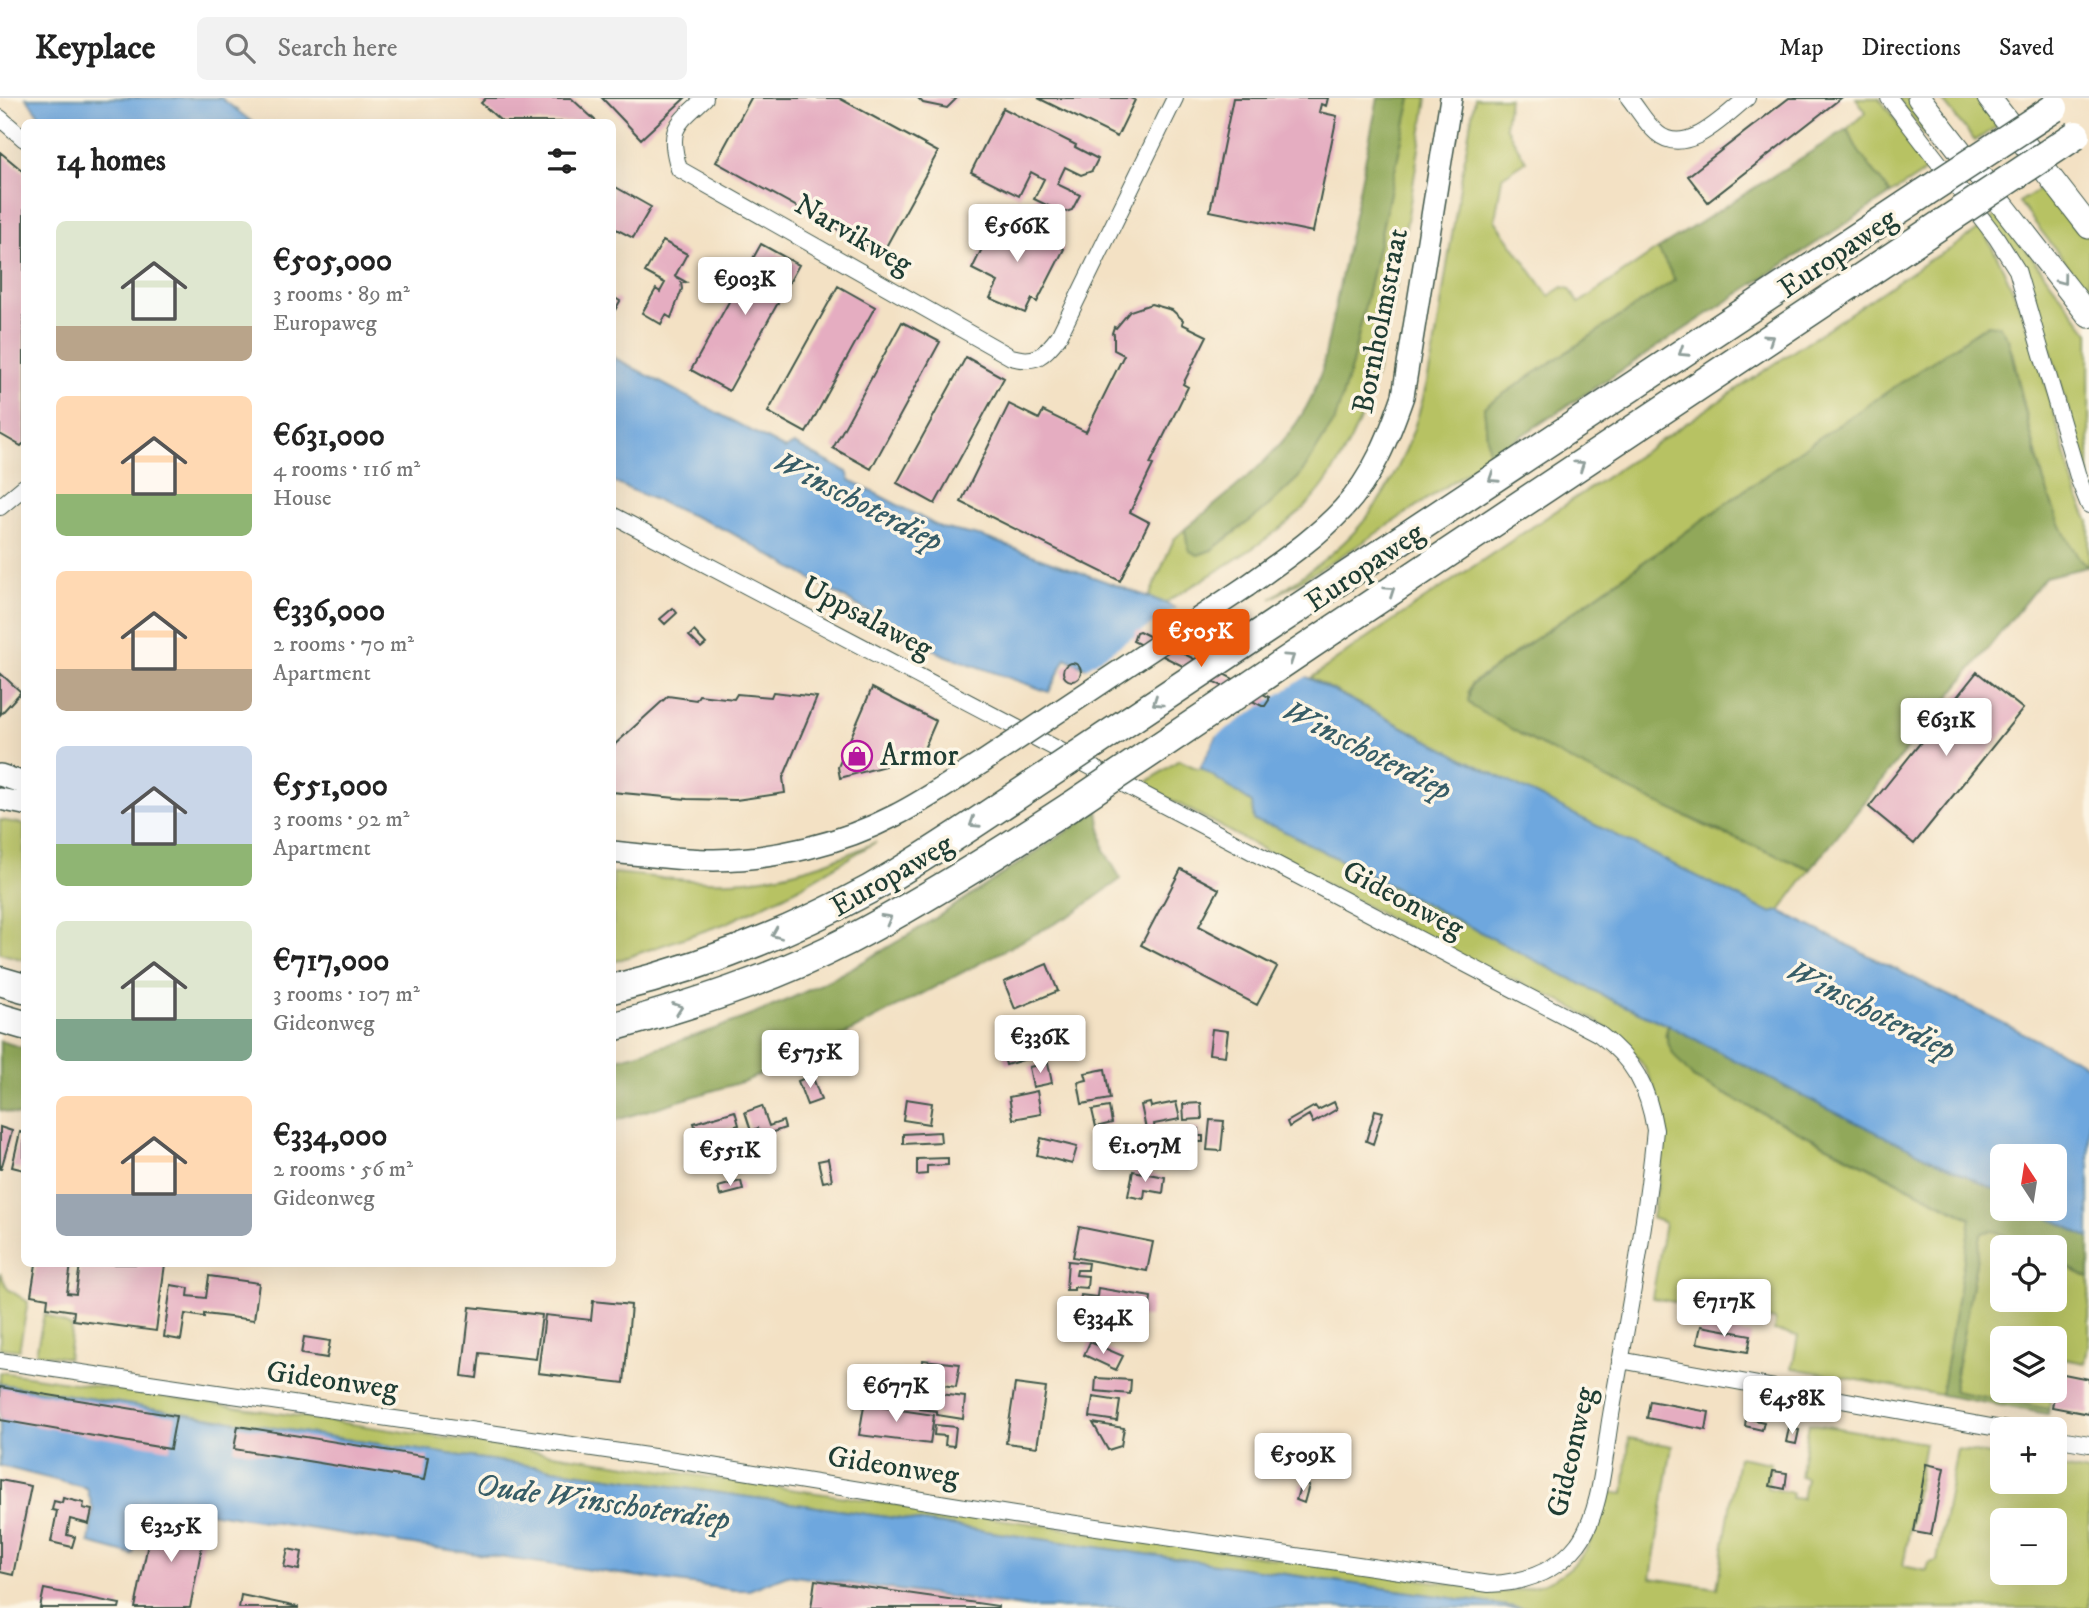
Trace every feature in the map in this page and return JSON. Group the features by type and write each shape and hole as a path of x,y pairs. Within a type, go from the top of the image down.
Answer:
{"highway":[{"name":"Europaweg","path":"616,988 662,976 745,947 870,889 1031,786 2062,103"},
{"name":"Europaweg","path":"616,1026 719,994 784,969 846,941 994,856 2082,131"},
{"path":"0,981 21,987"},
{"path":"0,1018 21,1024"}],"main road":[{"path":"1919,98 2089,316"},
{"path":"1989,98 2089,227"}],"street":[{"name":"Narvikweg","path":"705,98 678,124 672,144 679,169 1011,356 1023,360 1044,356 1059,336 1175,98"},
{"name":"Bornholmstraat","path":"616,852 712,860 756,857 840,839 895,816 983,762 1247,586 1314,536 1343,509 1363,483 1381,453 1403,396 1451,98"},
{"path":"1629,98 1658,134 1665,139 1682,141 1705,130 1747,98"},
{"path":"1889,98 1996,237 2017,270 2079,480 2089,505"},
{"path":"0,118 21,136"},
{"path":"0,507 21,490"},
{"name":"Uppsalaweg","path":"616,517 1095,770"},
{"name":"Gideonweg","path":"0,1362 681,1461 1014,1515 1489,1584 1523,1581 1539,1575 1566,1556 1586,1531 1595,1506 1655,1130 1649,1097 1642,1082 1623,1055 1599,1034 1095,770"},
{"path":"0,775 21,782"},
{"path":"0,799 21,803"},
{"name":"Gideonweg","path":"1620,1360 1990,1427"},
{"path":"2067,1440 2089,1444"}],"green space":[{"path":"1378,98 1411,98 1352,364 1335,420 1300,476 1264,510 1211,550 1198,555 1190,551 1185,529 1271,454 1299,419 1315,389 1322,370"},
{"path":"1411,98 1427,98 1390,316 1366,405 1340,460 1309,503 1271,535 1165,603 1149,597 1174,539 1185,529 1187,543 1198,555 1212,550 1264,510 1300,476 1335,420 1352,364"},
{"path":"1475,98 1509,98 1505,126 1526,161 1502,177 1495,220 1549,296 1563,287 1570,289 1579,303 1658,249 1675,280 1484,407 1489,457 1362,543 1271,599 1327,557 1358,528 1380,500 1411,438 1430,370"},
{"path":"1856,98 1879,98 1931,168 1891,194 1859,152 1847,129 1866,112"},
{"path":"1897,98 1907,98 1950,155 1943,159"},
{"path":"1940,98 1980,98 2000,124 1975,141"},
{"path":"1847,129 1859,152 1891,194 1489,457 1484,407 1675,280 1658,249"},
{"path":"2048,184 2089,237 2089,293 2019,202"},
{"path":"1999,213 2089,333 2089,480 2032,287 2012,249 1990,220"},
{"path":"1981,228 2013,291 2038,358 2077,495 2089,522 2089,567 2076,553 2053,508 2036,454 2008,341 1988,324 1804,448 1471,684 1468,692 1522,736 1713,830 1811,869 1780,911 1770,913 1460,757 1311,678 1929,260"},
{"path":"1988,324 1999,326 2008,339 2047,491 2072,547 2087,567 2045,577 1811,869 1681,814 1596,774 1513,730 1473,707 1468,701 1471,685 1804,448"},
{"path":"1179,760 1198,769 1200,767 1253,804 1254,821 1276,827 1618,1003 1668,1025 1665,1035 1693,1078 1971,1219 1941,1395 1792,1368 1798,1336 1774,1331 1775,1320 1652,1298 1665,1223 1652,1218 1663,1140 1662,1121 1652,1083 1642,1064 1626,1045 1583,1013 1457,954 1143,785"},
{"path":"1098,811 1104,850 1121,879 1071,915 846,1034 748,1080 616,1120 616,1059 670,1044 783,1002 837,976 936,917"},
{"path":"0,820 21,824 21,959 0,953"},
{"path":"876,842 795,890 727,923 616,961 616,873 702,881 750,880 806,869"},
{"path":"1668,1025 1820,1105 1990,1187 1990,1222 2058,1222 2089,1238 2089,1278 2067,1267 2067,1235 2004,1235 1992,1231 1981,1234 1953,1391 1990,1398 1990,1403 2017,1403 2049,1409 2048,1414 1941,1395 1971,1218 1693,1078 1670,1047"},
{"path":"0,1041 21,1047 21,1116 0,1110"},
{"path":"1986,1230 2003,1235 1990,1235 1990,1312 2067,1312 2067,1267 2089,1278 2089,1341 2085,1363 2067,1360 2067,1326 1990,1326 1990,1398 1953,1391 1981,1234"},
{"path":"0,1273 8,1289 28,1302 19,1350 0,1348"},
{"path":"44,1314 72,1327 68,1358 36,1353"},
{"path":"0,1372 1507,1592 1548,1581 1564,1573 1576,1562 1594,1533 1607,1492 1624,1494 1629,1438 1672,1446 1651,1578 1717,1588 1738,1457 1771,1463 1767,1488 1793,1493 1792,1498 1802,1499 1806,1478 1800,1476 1809,1423 1925,1443 1903,1566 1927,1571 1928,1563 1937,1561 1957,1449 1990,1455 1990,1494 2067,1494 2067,1469 2089,1473 2089,1608 1522,1608 351,1440 0,1384"},
{"path":"2017,1403 2050,1403 2049,1409"}],"water":[{"path":"26,98 221,98 248,119 43,119"},
{"name":"Winschoterdiep","path":"616,359 785,449 794,444 847,472 850,480 941,528 983,537 1165,603 1460,757 1770,913 1780,911 2089,1066 2089,1238 2058,1222 2067,1222 2067,1144 1990,1144 1990,1187 1820,1105 1276,827 1254,821 1252,803 1200,767 1217,735 1215,733 1066,658 1049,692 942,654 728,531 616,483"},
{"name":"Oude Winschoterdiep","path":"0,1384 351,1440 1522,1608 1031,1608 787,1575 749,1590 734,1590 406,1544 165,1505 143,1525 133,1555 89,1543 93,1509 87,1488 0,1466"}],"pier":[{"path":"1180,606 1310,674 1216,736 1198,770 1197,766 1213,735 1083,670"}],"building":[{"path":"486,98 571,98 594,119 499,119 481,103"},
{"path":"602,98 685,98 641,139"},
{"path":"751,98 839,98 938,152 882,254 716,162"},
{"path":"918,98 957,98 947,108 923,103"},
{"path":"1038,98 1130,98 1135,100 1117,137"},
{"path":"1233,98 1328,98 1326,106 1321,104 1319,112 1337,116 1313,232 1210,211"},
{"path":"1789,98 1841,98 1708,202 1688,176"},
{"path":"1003,108 1098,159 1092,171 1081,175 1065,167 1057,184 1080,195 1072,210 1063,213 1034,199 1044,179 1031,172 1019,196 971,172"},
{"path":"0,152 21,170 21,446 0,434"},
{"path":"616,187 651,207 633,238 616,229"},
{"path":"998,216 1064,249 1037,302 1032,299 1025,313 990,298 998,282 972,269"},
{"path":"663,241 687,254 675,276 686,282 681,283 682,289 671,318 666,315 661,324 642,313 656,289 660,292 665,283 645,272"},
{"path":"761,244 799,265 729,391 691,370"},
{"path":"838,286 875,307 806,433 768,412"},
{"path":"1151,304 1172,310 1183,320 1182,324 1207,336 1183,384 1188,387 1130,512 1149,522 1120,581 961,502 1009,404 1039,419 1043,411 1086,432 1124,355 1114,350 1114,327 1116,328 1130,311"},
{"path":"902,322 940,342 871,469 833,448"},
{"path":"966,357 1004,378 935,504 897,483"},
{"path":"673,608 677,613 665,624 660,619"},
{"path":"694,631 706,644 701,648 689,636"},
{"path":"1139,631 1269,697 1269,700 1262,706 1133,641"},
{"path":"1068,663 1076,663 1081,672 1079,679 1068,681 1063,676 1063,668"},
{"path":"1977,672 2023,709 1914,844 1869,807"},
{"path":"0,673 21,692 0,715"},
{"path":"872,688 936,721 920,758 892,751 885,766 840,778 838,767"},
{"path":"773,692 817,697 783,778 785,793 736,800 687,799 616,792 616,743 668,696 696,700 699,695 734,699 737,694 771,697"},
{"path":"1181,869 1219,889 1199,926 1277,967 1257,1005 1141,945"},
{"path":"1047,964 1058,991 1015,1009 1004,982"},
{"path":"1212,1029 1228,1031 1225,1056 1209,1054"},
{"path":"1029,1042 1033,1057 1006,1065 1002,1050"},
{"path":"1048,1063 1052,1083 1033,1087 1029,1067"},
{"path":"1105,1069 1110,1099 1082,1104 1078,1082 1087,1080 1085,1073"},
{"path":"812,1075 821,1100 807,1105 798,1081"},
{"path":"1037,1091 1041,1114 1013,1119 1009,1097"},
{"path":"906,1099 932,1103 929,1124 903,1120"},
{"path":"1176,1102 1180,1119 1154,1124 1155,1132 1147,1134 1141,1105 1150,1103 1151,1107"},
{"path":"1334,1102 1337,1109 1313,1123 1309,1115 1289,1127 1287,1122 1315,1106 1318,1110"},
{"path":"1201,1103 1202,1119 1184,1120 1183,1104"},
{"path":"762,1106 769,1126 783,1121 785,1128 761,1136 758,1128 751,1131 745,1112"},
{"path":"1109,1107 1112,1123 1096,1127 1092,1110"},
{"path":"1375,1110 1383,1112 1373,1144 1366,1141"},
{"path":"735,1111 739,1125 698,1137 694,1123"},
{"path":"1210,1120 1224,1121 1221,1151 1207,1150"},
{"path":"0,1127 12,1131 1,1169 0,1169"},
{"path":"1183,1128 1199,1129 1198,1136 1203,1136 1203,1142 1169,1141 1169,1135 1183,1136"},
{"path":"20,1132 21,1169 12,1167"},
{"path":"940,1132 941,1142 903,1144 903,1134"},
{"path":"1041,1138 1077,1147 1072,1164 1037,1155"},
{"path":"948,1158 948,1165 927,1166 927,1174 917,1175 917,1159"},
{"path":"828,1159 832,1180 823,1182 818,1161"},
{"path":"1133,1171 1165,1177 1163,1193 1145,1190 1144,1199 1128,1196"},
{"path":"741,1181 743,1190 720,1196 718,1187"},
{"path":"1079,1227 1153,1242 1147,1271 1073,1257"},
{"path":"1068,1261 1088,1263 1087,1270 1077,1270 1076,1275 1088,1276 1087,1288 1074,1287 1074,1290 1066,1290"},
{"path":"36,1267 71,1267 67,1293 76,1294 80,1267 165,1267 156,1331 73,1320 74,1311 47,1307 48,1298 31,1295"},
{"path":"209,1276 259,1283 254,1320 185,1314 181,1340 164,1337 171,1285 189,1288 188,1296 206,1298"},
{"path":"1098,1288 1151,1297 1149,1317 1096,1313 1079,1308 1081,1295 1097,1297"},
{"path":"593,1301 631,1305 624,1383 538,1373 545,1315 591,1320"},
{"path":"470,1307 542,1315 536,1359 480,1353 477,1378 462,1376"},
{"path":"1701,1326 1751,1335 1748,1352 1697,1343"},
{"path":"304,1337 330,1341 327,1358 301,1354"},
{"path":"1090,1342 1123,1356 1116,1370 1084,1355"},
{"path":"923,1360 960,1364 956,1387 920,1382"},
{"path":"2067,1375 2089,1379 2089,1414 2052,1407 2053,1403 2067,1403"},
{"path":"1096,1378 1131,1380 1130,1394 1095,1391"},
{"path":"1015,1384 1046,1388 1037,1447 1006,1443"},
{"path":"0,1387 176,1416 170,1449 0,1420"},
{"path":"922,1392 965,1397 963,1419 920,1409"},
{"path":"1093,1397 1120,1401 1117,1421 1090,1417"},
{"path":"865,1400 881,1403 880,1407 934,1415 930,1444 859,1435"},
{"path":"1650,1401 1709,1412 1706,1430 1647,1418"},
{"path":"1746,1418 1764,1422 1762,1430 1745,1426"},
{"path":"1093,1423 1124,1428 1121,1446 1108,1450"},
{"path":"935,1425 956,1427 954,1446 945,1445 946,1436 934,1435"},
{"path":"238,1426 428,1457 424,1480 234,1449"},
{"path":"1789,1428 1799,1430 1796,1444 1786,1442"},
{"path":"1926,1464 1944,1468 1931,1535 1914,1532"},
{"path":"1773,1471 1787,1473 1785,1489 1770,1486"},
{"path":"0,1480 31,1486 13,1575 0,1572"},
{"path":"1301,1483 1309,1485 1304,1503 1296,1500"},
{"path":"63,1498 84,1503 83,1508 92,1510 89,1524 70,1519 67,1535 75,1537 72,1547 51,1542 57,1511 52,1510 54,1501 62,1503"},
{"path":"154,1514 206,1525 190,1608 135,1608"},
{"path":"288,1549 302,1552 299,1570 284,1567"},
{"path":"815,1580 998,1606 998,1608 811,1608"},
{"path":"44,1589 120,1604 119,1608 40,1608"},
{"path":"241,1595 298,1607 298,1608 239,1608"}],"place":[{"name":"Armor","path":"857,756"}]}
